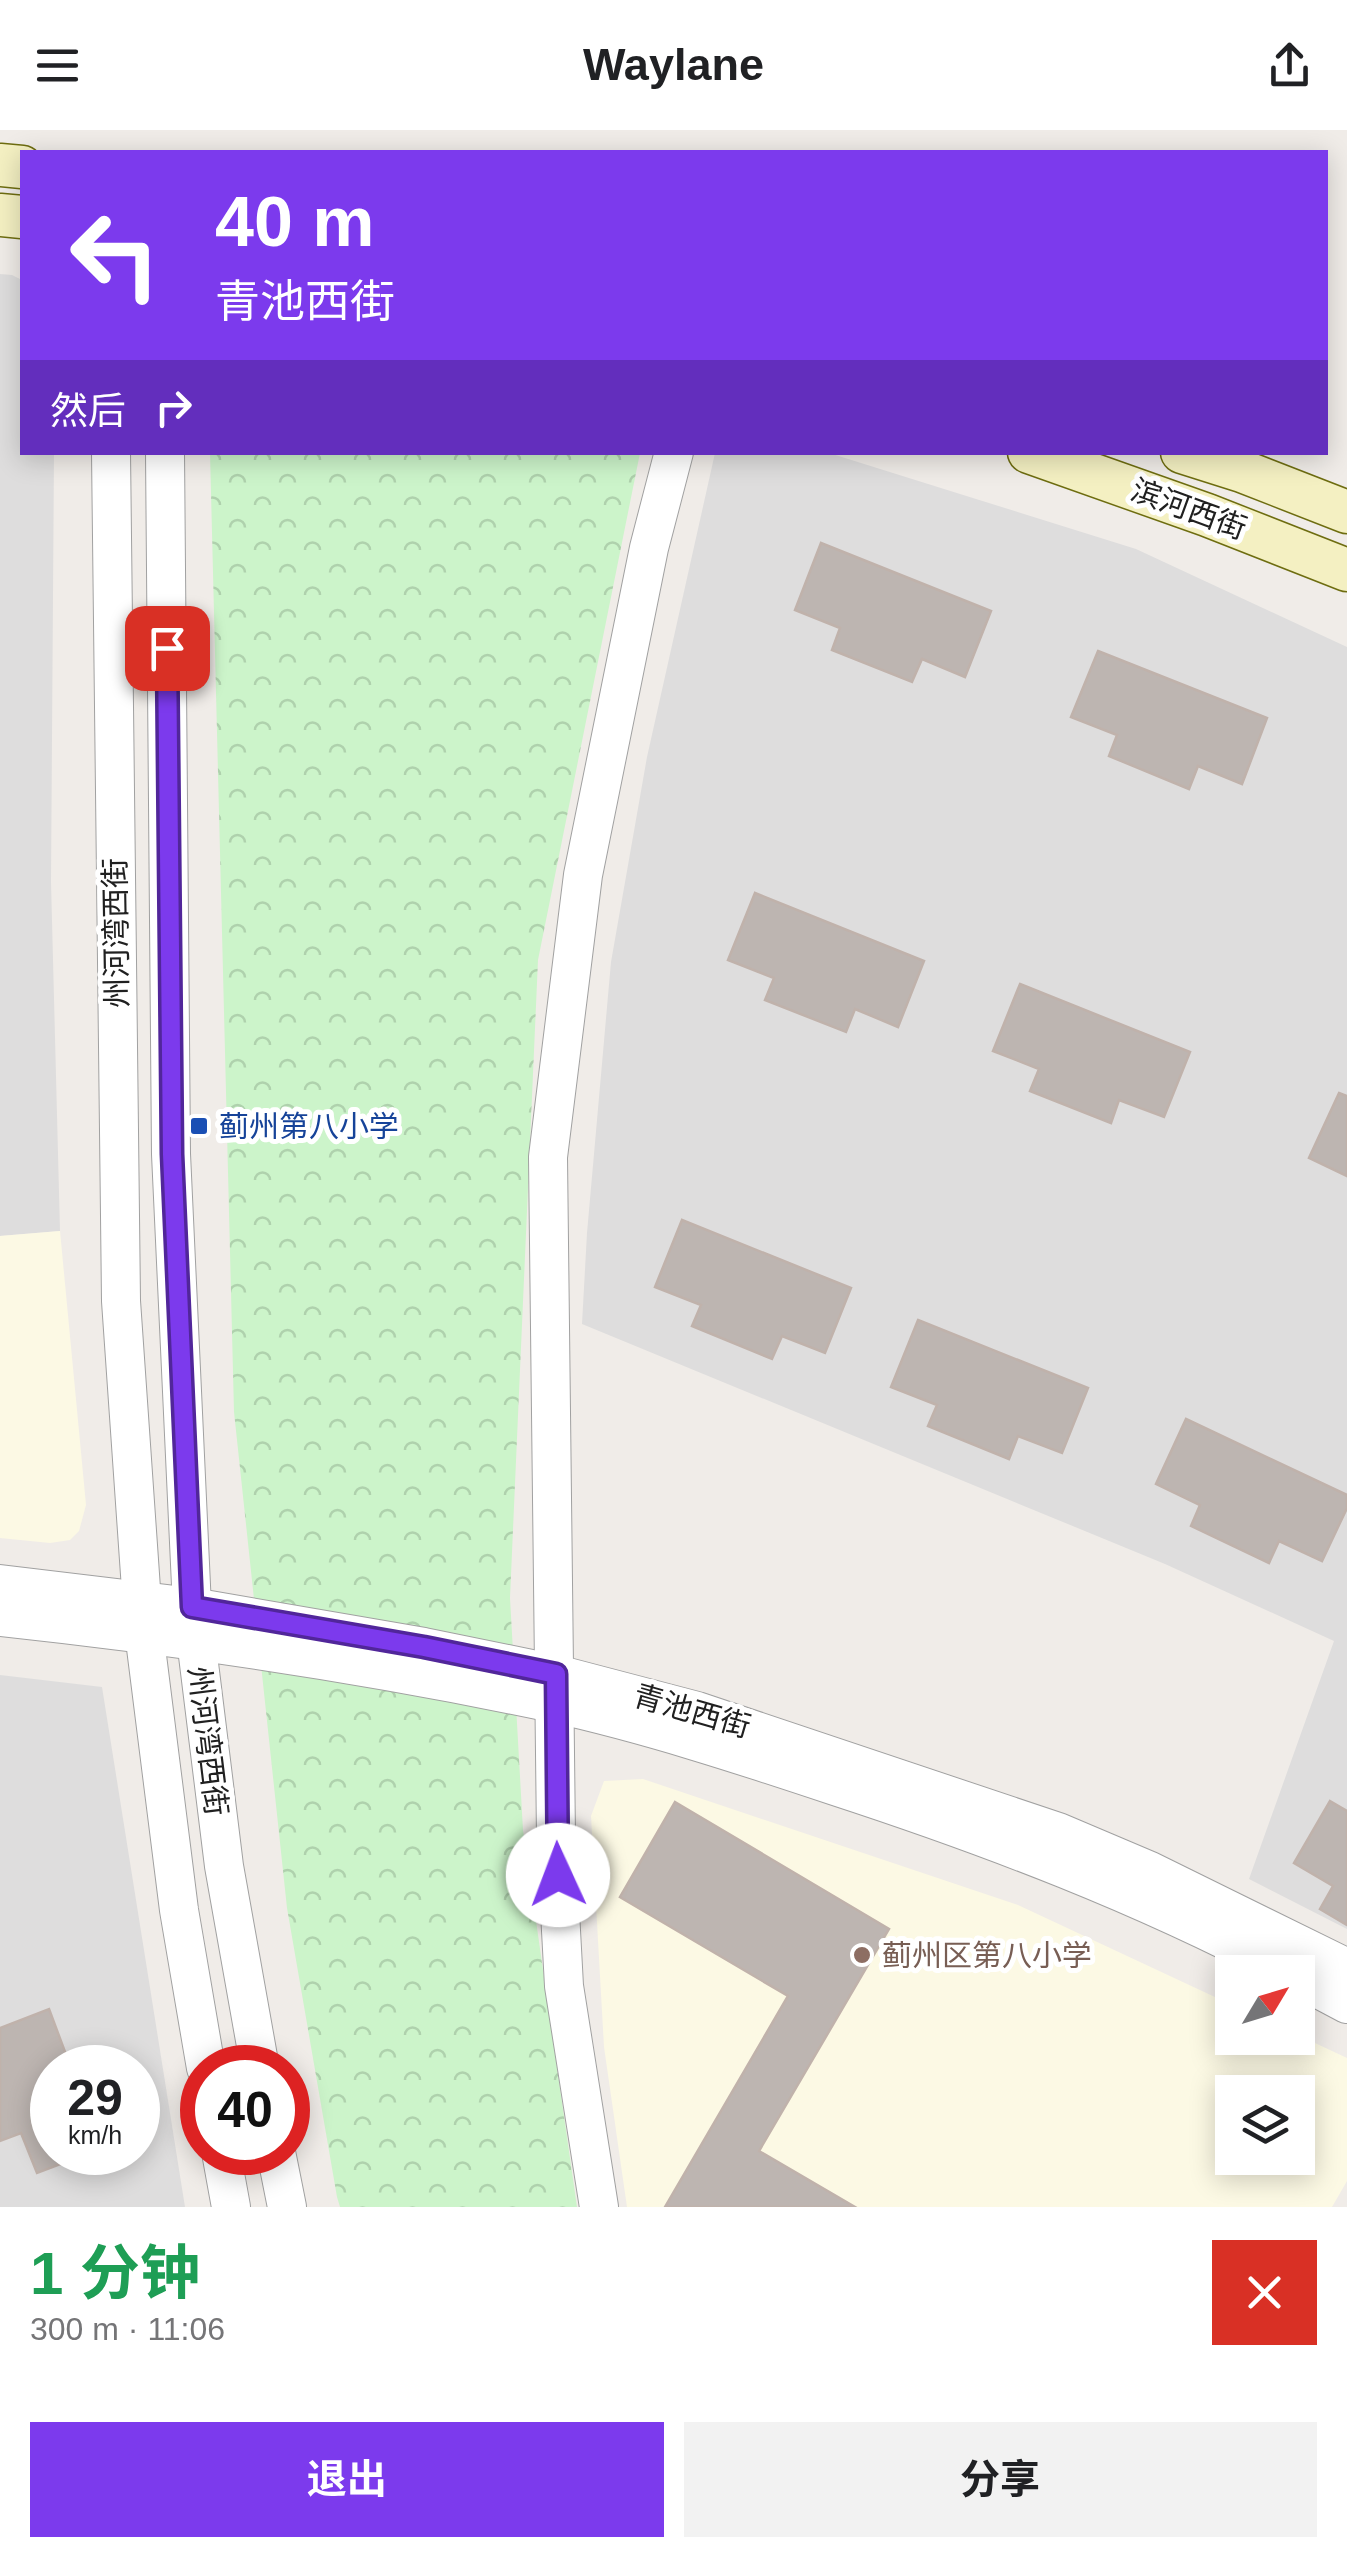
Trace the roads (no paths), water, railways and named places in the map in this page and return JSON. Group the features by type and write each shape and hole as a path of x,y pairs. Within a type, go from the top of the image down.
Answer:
{"main road":[{"name":"滨河西街","path":"1037,455 1347,570"},
{"name":"滨河西街","path":"1191,455 1347,512"}],"street":[{"name":"州河湾西街","path":"112,455 121,1301 142,1617 178,1910 202,2045"},
{"name":"州河湾西街","path":"165,455 172,1154 193,1623 224,1866 256,2045"},
{"path":"599,2207 564,1986 556,1838 548,1158 584,875 649,548 673,455"},
{"name":"青池西街","path":"0,1584 142,1617"},
{"name":"青池西街","path":"0,1616 142,1617 193,1623 387,1670 696,1710 1058,1832 1150,1870 1347,1968"},
{"name":"青池西街","path":"556,1689 1064,1866 1256,1955"},
{"path":"1315,1987 1347,2004"},
{"path":"226,2175 232,2207"},
{"path":"281,2175 287,2207"}],"place":[{"name":"蓟州第八小学","path":"199,1126"},
{"name":"蓟州区第八小学","path":"862,1955"}]}
